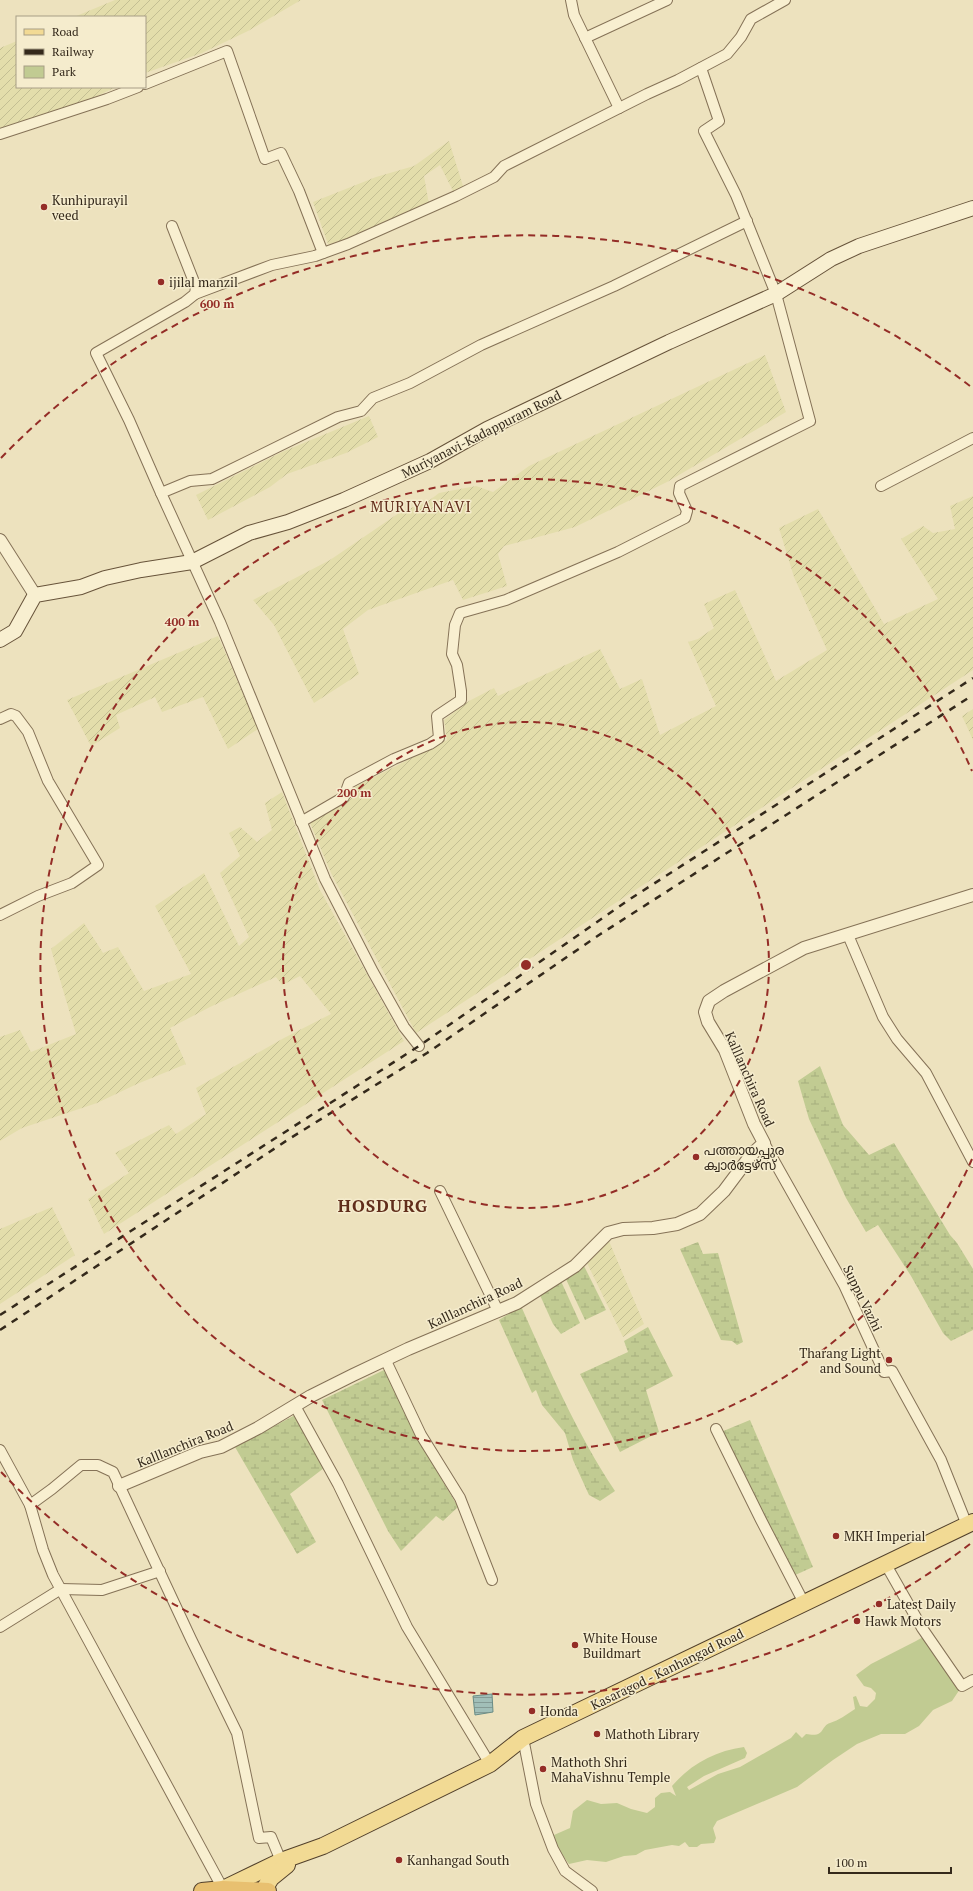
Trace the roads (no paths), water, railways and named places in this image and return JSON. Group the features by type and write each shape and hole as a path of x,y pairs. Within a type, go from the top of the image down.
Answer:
{"highway":[{"path":"202,1891 223,1889 265,1891"}],"main road":[{"name":"Muriyanavi-Kadappuram Road","path":"35,595 81,587 105,578 141,570 192,562 249,533 288,522 337,503 430,461 487,429 669,342 776,294 831,259 859,246 973,208"},
{"path":"0,640 15,631 35,595"},
{"name":"Kasaragod - Kanhangad Road","path":"265,1891 271,1878 286,1866 323,1846 490,1764 523,1738 970,1523"},
{"name":"Kasaragod - Kanhangad Road","path":"223,1889 281,1861 323,1846"}],"street":[{"path":"571,0 574,15 619,108"},
{"path":"585,38 667,0"},
{"path":"419,1046 404,1027 373,972 325,879 220,622 192,562 183,538 96,353 195,294 272,265 323,253 348,244 456,196 494,177 504,166 727,54 741,37 751,18 785,0"},
{"path":"146,84 227,51 265,159 281,153 323,253"},
{"path":"301,822 344,797 349,783 394,759 430,744 439,738 437,716 461,700 462,691 457,665 452,654 455,625 460,613 506,600 618,552 685,518 687,511 679,493 680,486 810,421 776,294 747,221 704,131 719,121 701,68"},
{"path":"0,134 107,99 135,88"},
{"path":"161,493 190,481 212,479 338,418 361,411 373,398 410,383 481,346 614,286 747,221"},
{"path":"172,226 196,286 195,294"},
{"path":"881,486 973,438"},
{"path":"0,540 35,595"},
{"path":"0,719 11,714 16,716 28,732 48,781 98,865 72,883 38,896 0,915"},
{"name":"Kalllanchira Road","path":"119,1486 200,1452 221,1447 258,1428 318,1393 408,1349 517,1303 574,1266 608,1233 623,1229 653,1228 677,1224 700,1214 724,1192 751,1155 764,1143 754,1124 725,1050 708,1022 705,1012 709,1001 724,991 804,948 973,895"},
{"path":"848,935 883,1017 897,1039 926,1073 973,1162"},
{"name":"Suppu Vazhi","path":"764,1143 844,1285 884,1372 892,1371 941,1460 970,1523"},
{"path":"440,1191 498,1311"},
{"path":"386,1360 421,1435 460,1498 492,1580"},
{"path":"295,1406 338,1484 407,1628 490,1764"},
{"path":"716,1429 804,1603"},
{"path":"0,1450 30,1505 43,1550 53,1575 223,1889"},
{"path":"30,1505 81,1465 98,1465 113,1472 237,1733 259,1838 271,1837 281,1861"},
{"path":"885,1563 922,1628 962,1686 973,1680"},
{"path":"0,1627 61,1589 102,1590 160,1571"},
{"path":"523,1738 536,1804 553,1850 565,1871 592,1891"}],"water":[{"path":"492,1694 493,1712 475,1715 473,1696"}],"railway":[{"path":"0,1315 419,1046 627,901 973,678"},
{"path":"0,1330 289,1139 427,1053 599,935 973,695"}],"place":[{"name":"Kunhipurayil veed","path":"44,207"},
{"name":"ijilal manzil","path":"161,282"},
{"name":"പത്തായപ്പുര ക്വാർട്ടേഴ്സ്","path":"696,1157"},
{"name":"Tharang Light and Sound","path":"889,1360"},
{"name":"MKH Imperial","path":"836,1536"},
{"name":"Latest Daily","path":"879,1604"},
{"name":"Hawk Motors","path":"857,1621"},
{"name":"White House Buildmart","path":"575,1645"},
{"name":"Honda","path":"532,1711"},
{"name":"Mathoth Library","path":"597,1734"},
{"name":"Mathoth Shri MahaVishnu Temple","path":"543,1769"},
{"name":"Kanhangad South","path":"399,1860"}],"district":[{"name":"MURIYANAVI","path":"421,506"},
{"name":"HOSDURG","path":"383,1205"}]}
